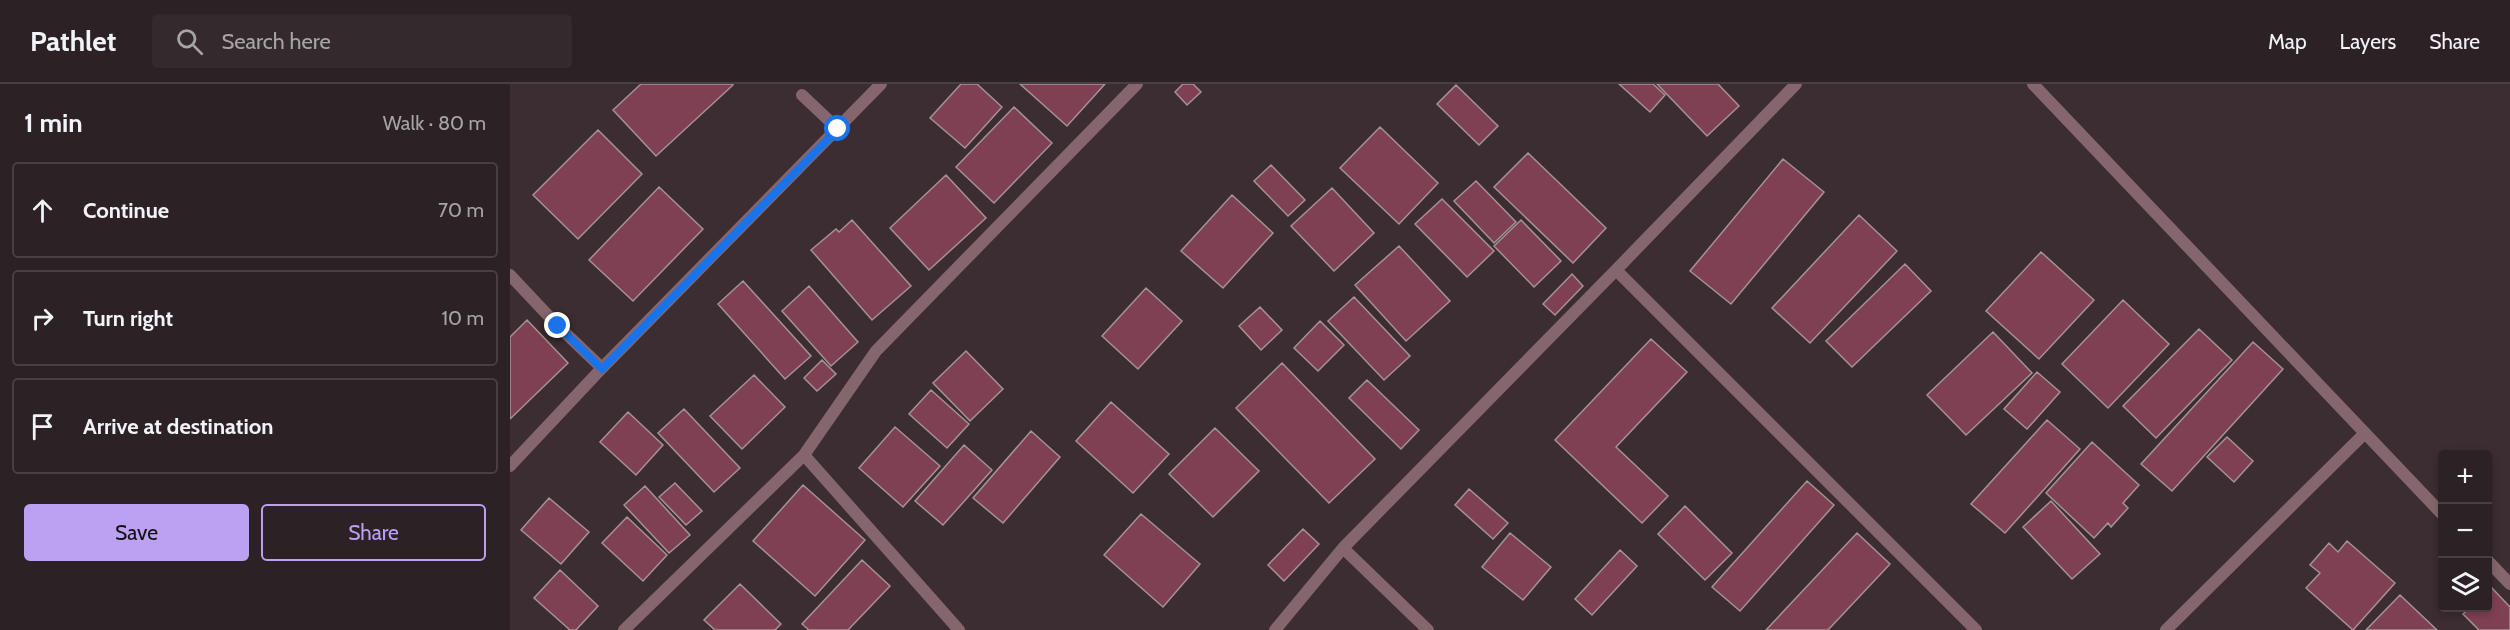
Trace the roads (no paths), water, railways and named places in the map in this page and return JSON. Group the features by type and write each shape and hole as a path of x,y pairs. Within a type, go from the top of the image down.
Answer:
{"street":[{"path":"510,466 881,84"},
{"path":"624,630 804,455 876,351 1137,84"},
{"path":"1275,630 1343,548 1796,84"},
{"path":"2033,84 2438,510"},
{"path":"802,95 838,129"},
{"path":"1616,270 1976,630"},
{"path":"510,275 602,369"},
{"path":"2166,630 2365,433"},
{"path":"804,455 959,630"},
{"path":"1343,548 1428,630"},
{"path":"2492,566 2510,584"}]}
